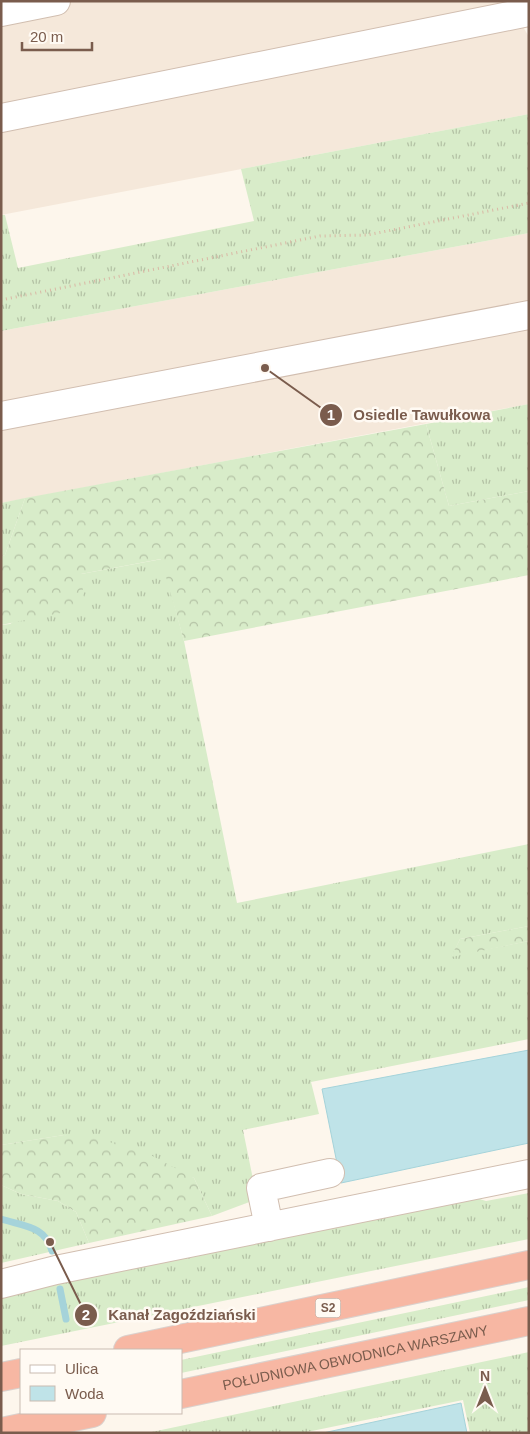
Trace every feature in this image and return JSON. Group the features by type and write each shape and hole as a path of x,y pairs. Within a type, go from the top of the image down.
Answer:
{"highway":[{"name":"S2","path":"133,1349 529,1265"},
{"name":"POŁUDNIOWA OBWODNICA WARSZAWY","path":"182,1394 529,1321"},
{"path":"1,1377 20,1373"},
{"path":"1,1432 87,1414"}],"street":[{"path":"1,12 56,1"},
{"path":"1,118 529,12"},
{"path":"1,416 529,315"},
{"path":"269,1227 262,1188 330,1173"},
{"path":"1,1284 56,1270 529,1174"}],"path":[{"path":"1,300 320,236 367,235 529,203"}],"shaded area":[{"path":"1,1 508,1 529,37 529,114 1,215"},
{"path":"529,233 529,404 1,503 1,331"}],"green space":[{"path":"529,114 529,233 1,331 1,215 5,215 18,268 254,221 241,169"},
{"path":"529,404 529,491 449,506 426,424"},
{"path":"426,424 449,506 529,491 529,575 184,641 161,559 81,574 85,608 1,625 1,556 5,555 25,498"},
{"path":"25,498 5,555 1,556 1,503"},
{"path":"162,559 184,641 237,903 529,844 529,926 460,939 452,956 529,941 529,1039 311,1082 319,1114 243,1130 257,1199 212,1216 194,1178 64,1135 1,1145 1,625 10,624 81,574"},
{"path":"529,926 529,941 451,957 460,939"},
{"path":"64,1135 94,1138 143,1151 194,1178 212,1216 89,1243 76,1212 58,1201 21,1194 1,1185 1,1145"},
{"path":"1,1185 21,1194 58,1201 76,1212 89,1243 1,1263"},
{"path":"529,1193 529,1239 1,1346 1,1294 470,1196 486,1201"},
{"path":"529,1287 529,1300 182,1373 182,1360"},
{"path":"529,1352 529,1433 470,1433 463,1400 302,1433 147,1433"}],"water":[{"path":"529,1050 529,1143 341,1183 322,1089"},
{"path":"461,1403 467,1433 323,1433"}],"waterway":[{"path":"1,1219 32,1228 39,1232 45,1236 52,1251"},
{"path":"60,1289 66,1319"}],"place":[{"name":"Osiedle Tawułkowa","path":"265,368"},
{"name":"Kanał Zagoździański","path":"50,1242"}]}
